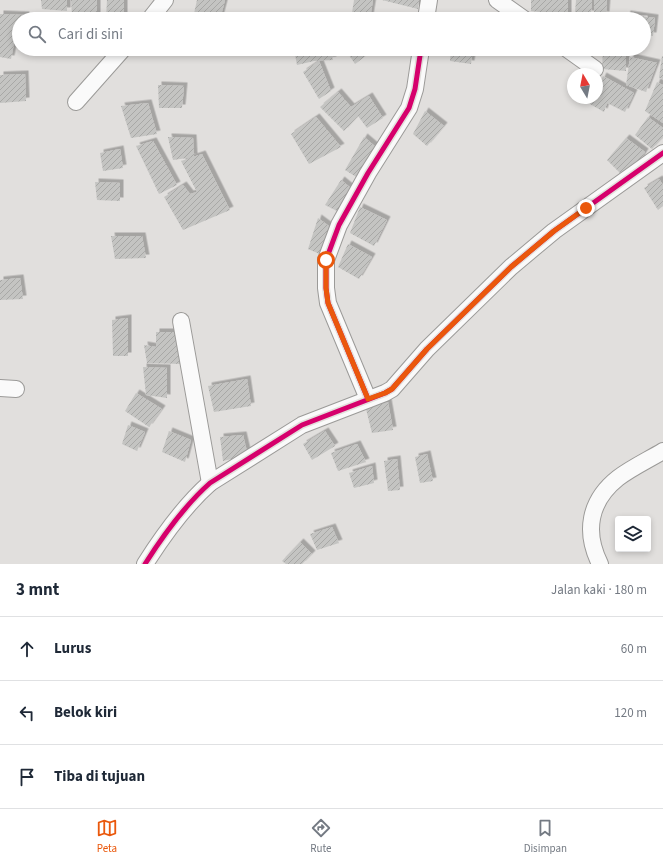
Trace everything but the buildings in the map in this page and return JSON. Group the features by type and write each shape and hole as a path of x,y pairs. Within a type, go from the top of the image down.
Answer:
{"street":[{"path":"156,12 165,0"},
{"path":"427,12 429,0"},
{"path":"497,0 514,12"},
{"path":"76,102 117,56"},
{"path":"368,399 328,303 326,288 326,260 340,226 368,173 409,108 415,89 420,56"},
{"path":"577,56 594,68"},
{"path":"146,564 165,532 198,493 210,483 302,425 392,389 427,349 527,253 554,231 663,153"},
{"path":"181,321 210,483"},
{"path":"600,564 593,542 590,523 594,508 600,497 618,478 663,451"}],"cycle path":[{"path":"368,399 328,303 326,288 326,260 339,225 368,173 409,108 415,89 420,56"},
{"path":"145,564 175,521 210,483 302,425 392,389 427,349 511,267 554,231 663,153"}],"route":[{"path":"326,260 326,288 328,303 368,399 392,389 427,349 511,267 554,231 586,208"}]}
